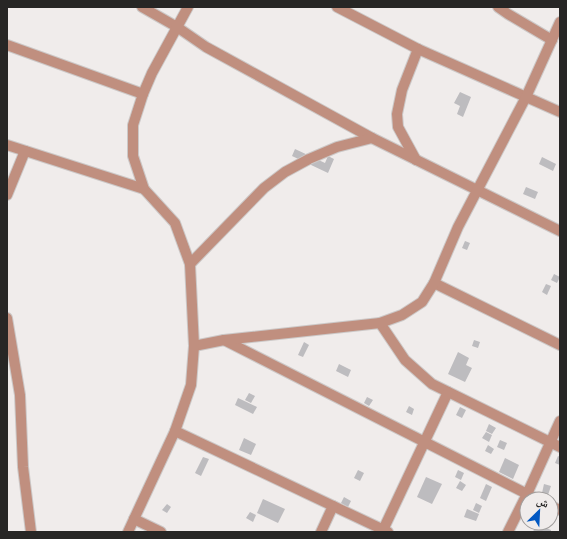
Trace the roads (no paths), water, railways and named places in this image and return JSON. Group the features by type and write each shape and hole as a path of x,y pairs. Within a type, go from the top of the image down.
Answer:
{"street":[{"path":"142,7 177,27 206,47 372,138 560,231"},
{"path":"128,532 175,431 191,385 194,346 190,264 174,223 144,189 133,156 133,125 143,94 152,73 188,7"},
{"path":"337,7 418,49 560,112"},
{"path":"498,7 552,40"},
{"path":"194,346 224,340 380,323 402,315 422,302 434,283 458,226 526,97 560,22"},
{"path":"7,45 143,94"},
{"path":"416,160 398,127 397,114 402,90 418,49"},
{"path":"190,264 264,188 285,172 309,159 337,147 372,138"},
{"path":"7,145 144,189"},
{"path":"7,195 25,151"},
{"path":"434,283 560,345"},
{"path":"7,318 20,395 23,467 31,532"},
{"path":"380,323 405,360 432,384 560,447"},
{"path":"224,340 521,491"},
{"path":"175,431 385,531 448,392"},
{"path":"528,491 560,422"},
{"path":"321,532 333,506"},
{"path":"508,532 519,510"},
{"path":"134,519 161,532"}]}
